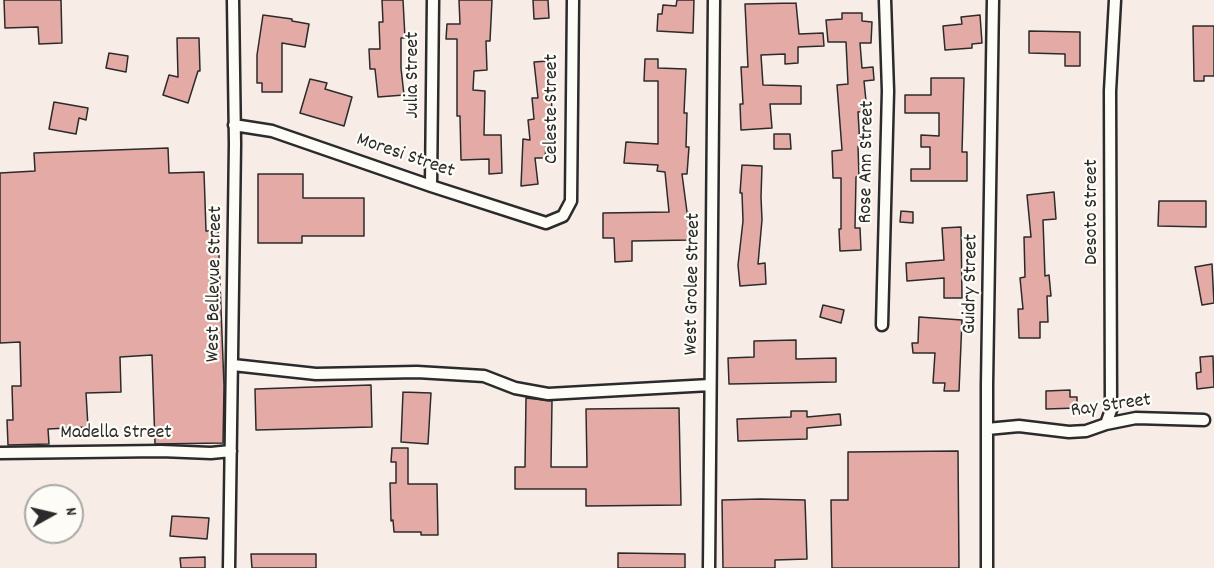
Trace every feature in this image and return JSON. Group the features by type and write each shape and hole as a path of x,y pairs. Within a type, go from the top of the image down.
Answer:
{"street":[{"name":"West Bellevue Street","path":"229,568 233,365 233,0"},
{"name":"Julia Street","path":"431,186 433,0"},
{"name":"Celeste Street","path":"563,216 571,201 573,0"},
{"name":"West Grolee Street","path":"709,568 714,0"},
{"name":"Rose Ann Street","path":"882,325 888,91 885,0"},
{"name":"Guidry Street","path":"987,568 993,0"},
{"name":"Desoto Street","path":"1106,424 1111,410 1110,91 1116,0"},
{"name":"Moresi Street","path":"234,125 272,131 546,223 563,216"},
{"path":"233,365 316,374 417,372 484,376 515,388 548,394 710,385"},
{"name":"Ray Street","path":"987,429 1019,426 1069,432 1086,431 1136,418 1204,420"},
{"name":"Madella Street","path":"0,453 161,451 211,453 231,451"}],"building":[{"path":"4,0 61,0 62,43 39,44 38,27 5,28"},
{"path":"382,0 403,0 405,38 401,38 401,68 404,95 378,97 375,69 370,69 369,49 380,49 379,22 383,22"},
{"path":"459,0 492,0 490,41 486,41 487,70 474,71 473,90 485,91 484,135 501,135 502,173 489,174 489,159 461,160 460,116 457,116 457,39 446,39 447,24 460,24"},
{"path":"533,0 548,0 549,18 534,19"},
{"path":"677,0 694,0 693,33 657,31 658,14 662,14 663,5 676,6"},
{"path":"796,3 799,34 823,33 824,46 798,47 798,63 785,64 785,54 761,55 763,85 801,86 801,104 770,104 772,128 741,130 740,104 743,104 741,67 748,67 745,4"},
{"path":"842,13 862,13 862,21 872,22 871,43 860,43 862,68 873,67 874,80 864,81 867,111 858,112 860,146 858,146 859,177 856,177 855,228 860,228 861,250 840,251 841,178 833,178 832,151 842,150 837,85 848,84 846,42 828,42 826,20 842,19"},
{"path":"263,15 309,24 305,47 282,43 282,92 262,92 262,83 257,83 257,55"},
{"path":"980,15 982,43 972,44 972,48 945,50 943,26 962,24 961,17"},
{"path":"1193,26 1214,26 1214,76 1204,76 1204,81 1194,81"},
{"path":"1029,31 1080,32 1080,66 1065,66 1065,54 1029,53"},
{"path":"177,38 199,38 200,71 198,71 188,103 163,95 169,75 178,77"},
{"path":"109,53 128,56 126,72 106,68"},
{"path":"645,59 658,59 658,68 686,69 684,113 687,113 686,147 689,147 687,174 682,174 687,212 690,212 691,240 632,241 632,261 615,262 614,238 603,238 603,213 669,212 665,172 657,171 658,165 624,163 626,142 658,144 658,81 644,81"},
{"path":"548,61 554,133 547,134 545,158 535,158 538,184 521,186 523,139 530,140 528,120 534,119 532,98 538,98 534,62"},
{"path":"931,78 964,78 962,152 967,152 967,181 911,181 911,169 930,169 930,147 921,147 921,135 939,136 939,113 905,113 905,95 931,95"},
{"path":"310,79 327,83 325,89 352,97 344,126 300,113"},
{"path":"54,102 88,108 86,120 79,118 76,134 49,129"},
{"path":"774,134 790,134 791,149 774,149"},
{"path":"168,148 169,173 204,172 206,231 218,231 224,386 223,443 155,444 152,355 120,357 121,392 86,393 88,427 48,429 49,444 8,445 7,420 13,420 12,386 21,386 20,342 0,343 0,173 35,171 34,153"},
{"path":"742,165 762,166 762,220 758,264 765,263 766,284 740,286 738,265 743,221 742,193 740,193"},
{"path":"258,174 303,174 303,198 364,198 364,236 302,236 302,243 258,243"},
{"path":"1054,192 1056,219 1043,220 1045,276 1049,275 1051,296 1047,296 1048,322 1040,322 1040,338 1019,338 1018,309 1023,309 1020,278 1025,277 1024,237 1031,237 1027,195"},
{"path":"1159,201 1206,201 1206,227 1158,226"},
{"path":"901,211 913,212 913,223 900,222"},
{"path":"961,227 962,298 944,298 944,278 907,281 906,263 944,260 942,228"},
{"path":"1212,264 1214,303 1202,305 1195,267"},
{"path":"823,305 844,310 841,323 820,317"},
{"path":"919,317 962,320 959,391 944,391 945,383 933,383 935,353 913,353 912,343 918,343"},
{"path":"796,340 796,359 836,358 836,382 729,384 728,358 754,357 754,341"},
{"path":"1213,356 1214,387 1197,389 1196,373 1201,372 1200,357"},
{"path":"371,385 372,427 256,430 255,389"},
{"path":"1070,390 1070,397 1077,397 1077,408 1046,409 1046,391"},
{"path":"403,392 431,393 428,444 401,442"},
{"path":"526,398 552,401 551,467 587,467 586,409 679,408 681,505 586,506 586,489 515,489 515,467 525,467"},
{"path":"791,411 807,411 807,417 840,414 841,425 807,428 807,439 738,441 737,419 791,417"},
{"path":"392,448 408,448 408,484 437,484 438,535 421,535 421,532 394,532 393,520 391,521 390,483 396,483 396,462 391,462"},
{"path":"958,451 959,568 832,568 831,500 848,500 848,452"},
{"path":"722,500 805,500 807,559 775,560 775,568 723,568"},
{"path":"172,516 209,518 207,539 170,536"},
{"path":"618,553 685,554 685,568 618,568"},
{"path":"251,554 316,554 316,568 252,568"},
{"path":"205,557 205,568 181,568 180,558"}]}
